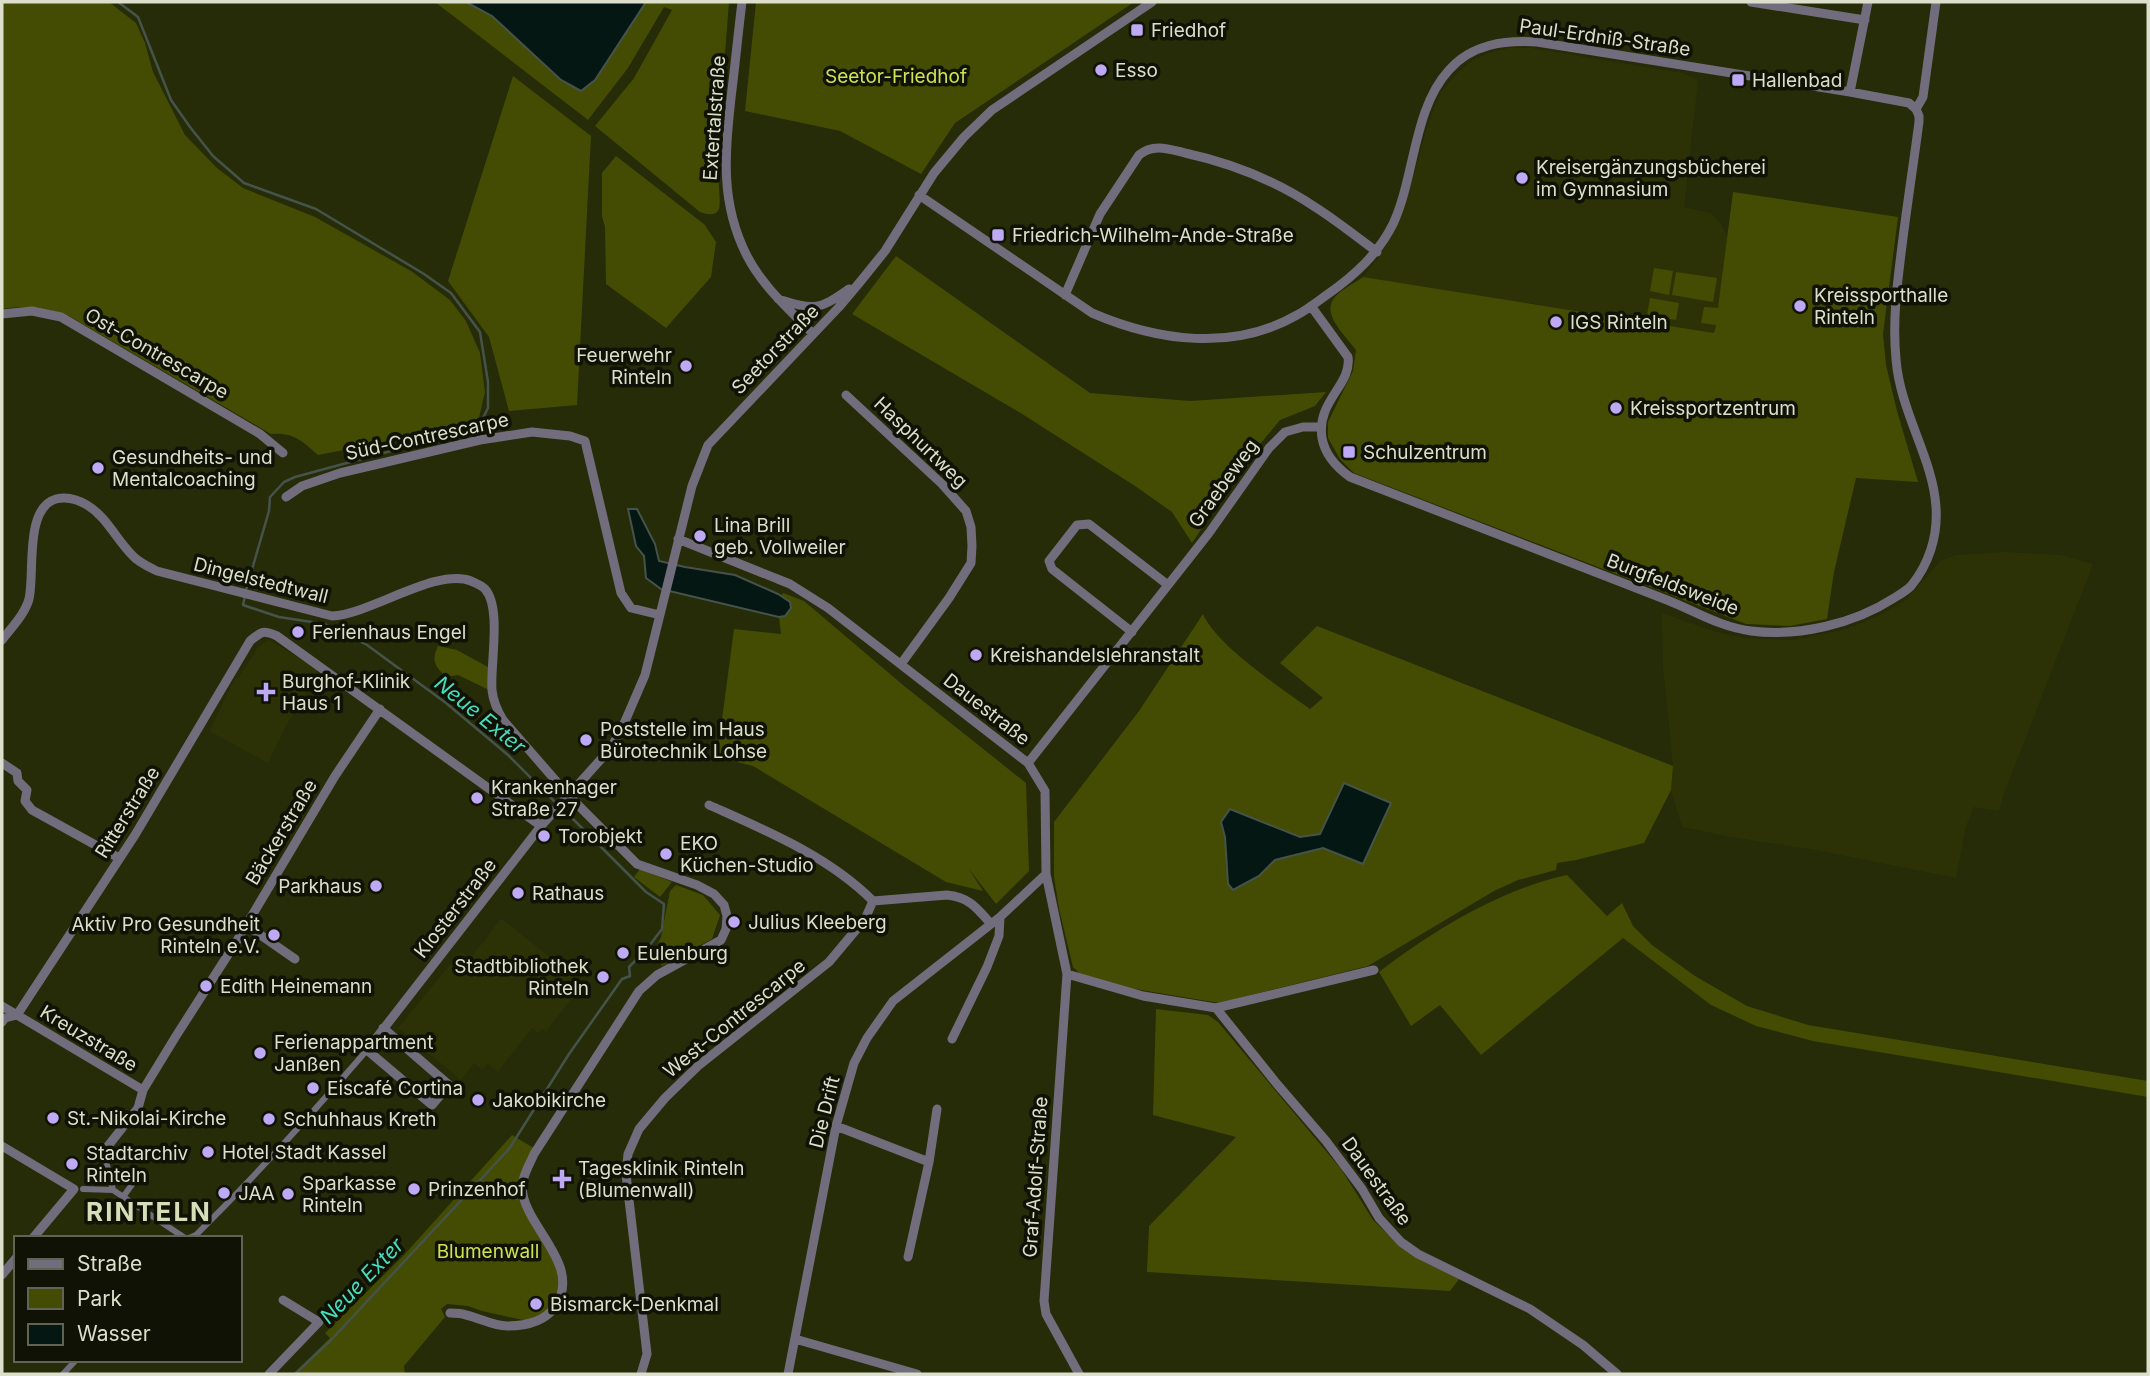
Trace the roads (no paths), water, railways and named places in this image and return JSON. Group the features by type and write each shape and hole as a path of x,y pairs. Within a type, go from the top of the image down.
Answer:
{"street":[{"name":"Extertalstraße","path":"742,2 726,150 725,183 731,217 747,258 777,299 813,334"},
{"name":"Seetorstraße","path":"556,810 611,748 631,712 645,675 692,486 708,445 860,282 885,251 934,173 964,137 992,110 1152,2"},
{"path":"1751,2 1865,20"},
{"path":"1850,92 1868,2"},
{"name":"Burgfeldsweide","path":"1320,427 1330,458 1337,468 1350,477 1667,600 1703,618 1751,631 1787,632 1813,629 1870,612 1909,588 1927,562 1937,518 1935,492 1903,399 1896,362 1894,324 1897,280 1919,122 1916,109 1923,97 1936,2"},
{"name":"Paul-Erdniß-Straße","path":"1311,306 1377,252 1393,225 1405,195 1424,117 1434,92 1448,70 1468,54 1490,44 1515,40 1536,42 1850,92 1909,103 1916,109"},
{"path":"1065,295 1100,214 1139,155 1156,147 1207,158 1280,186 1315,207 1377,252"},
{"path":"919,195 1092,313 1123,327 1185,339 1212,339 1270,327 1311,306 1348,357 1350,366 1321,417 1320,427"},
{"path":"777,299 815,307 828,304 860,282"},
{"name":"Ost-Contrescarpe","path":"2,314 32,311 61,317 260,434 283,453"},
{"name":"Hasphurtweg","path":"846,395 943,484 966,511 971,527 971,563 901,664"},
{"name":"Graebeweg","path":"1028,763 1209,533 1269,449 1285,432 1303,426 1320,427"},
{"name":"Süd-Contrescarpe","path":"286,498 302,486 340,473 480,440 531,432 570,436 585,441 621,593 631,608 660,615"},
{"name":"Dingelstedtwall","path":"2,640 29,600 38,516 50,501 58,499 76,499 90,507 134,558 157,571 332,616 366,608 441,579 463,578 483,586 492,610 492,689 496,708 502,720 566,799"},
{"path":"1132,632 1052,569 1049,561 1067,537 1077,525 1089,523 1168,585"},
{"name":"Dauestraße","path":"678,539 790,584 828,608 1028,763 1045,792 1046,874 1067,974"},
{"name":"Ritterstraße","path":"17,1015 119,858 250,641 260,632 277,636 380,709"},
{"path":"380,709 541,826"},
{"name":"Bäckerstraße","path":"105,1156 138,1108 143,1090 335,776 380,709"},
{"path":"2,763 17,773 18,780 27,790 25,801 32,810 119,858"},
{"path":"450,1313 504,1326 527,1325 549,1315 559,1301 564,1286 562,1272 552,1248 528,1208 522,1178 534,1154 639,991 657,975 721,940 726,929 724,905 714,894 697,885 637,864 566,799"},
{"path":"709,805 774,834 854,882 873,901 959,896 974,906 991,924"},
{"name":"Klosterstraße","path":"193,1236 302,1125 367,1050 556,810"},
{"name":"Die Drift","path":"788,1374 836,1126 854,1063 867,1038 893,1000 1000,917 1046,874"},
{"name":"West-Contrescarpe","path":"640,1374 647,1354 626,1174 628,1154 639,1129 665,1098 698,1066 829,962 865,919 873,901"},
{"path":"952,1039 988,967 999,936 1000,917"},
{"path":"246,925 295,959"},
{"path":"1067,974 1143,996 1216,1008 1374,970"},
{"name":"Graf-Adolf-Straße","path":"1067,974 1044,1301 1046,1314 1079,1374"},
{"name":"Kreuzstraße","path":"2,1006 143,1090"},
{"name":"Dauestraße","path":"1216,1008 1276,1084 1326,1140 1362,1189 1379,1218 1401,1242 1418,1254 1530,1309 1583,1345 1617,1374"},
{"path":"2,1022 5,1018 17,1015"},
{"path":"367,1050 432,1105 449,1085 383,1028"},
{"path":"908,1257 929,1162 937,1109"},
{"path":"836,1126 929,1162"},
{"path":"2,1146 78,1189 113,1190 184,1236"},
{"path":"105,1156 113,1190"},
{"path":"123,1197 136,1179"},
{"path":"35,1236 78,1189"},
{"path":"2,1275 14,1260"},
{"path":"269,1374 319,1322 283,1300"},
{"path":"795,1339 917,1374"}],"water":[{"path":"466,2 646,2 595,80 581,91 561,80 492,16"},
{"path":"628,509 637,509 655,544 659,561 735,575 778,594 790,602 791,608 785,616 779,617 661,589 646,578 644,556 636,546"},
{"path":"1344,783 1391,803 1363,864 1323,848 1275,860 1259,876 1233,890 1228,884 1225,837 1221,822 1230,809 1300,837 1320,834"}],"waterway":[{"name":"Neue Exter","path":"118,2 138,17 171,100 213,156 244,183 316,209 424,274 451,293 480,332 488,382 488,408 478,428 458,438 406,447 284,482 270,497 269,511 246,590"},
{"name":"Neue Exter","path":"245,596 243,605 279,617 325,624 367,645 446,703 508,755 557,804"},
{"name":"Neue Exter","path":"295,1374 331,1340 509,1149 569,1054 622,979 630,976 629,967 662,929 664,904 646,892 562,808"}],"place":[{"name":"Friedhof","path":"1137,30"},
{"name":"Esso","path":"1101,70"},
{"name":"Hallenbad","path":"1738,80"},
{"name":"Kreisergänzungsbücherei im Gymnasium","path":"1522,178"},
{"name":"Friedrich-Wilhelm-Ande-Straße","path":"998,235"},
{"name":"Kreissporthalle Rinteln","path":"1800,306"},
{"name":"IGS Rinteln","path":"1556,322"},
{"name":"Feuerwehr Rinteln","path":"686,366"},
{"name":"Kreissportzentrum","path":"1616,408"},
{"name":"Schulzentrum","path":"1349,452"},
{"name":"Gesundheits- und Mentalcoaching","path":"98,468"},
{"name":"Lina Brill geb. Vollweiler","path":"700,536"},
{"name":"Ferienhaus Engel","path":"298,632"},
{"name":"Kreishandelslehranstalt","path":"976,655"},
{"name":"Burghof-Klinik Haus 1","path":"266,692"},
{"name":"Poststelle im Haus Bürotechnik Lohse","path":"586,740"},
{"name":"Krankenhager Straße 27","path":"477,798"},
{"name":"Torobjekt","path":"544,836"},
{"name":"EKO Küchen-Studio","path":"666,854"},
{"name":"Parkhaus","path":"376,886"},
{"name":"Rathaus","path":"518,893"},
{"name":"Julius Kleeberg","path":"734,922"},
{"name":"Aktiv Pro Gesundheit Rinteln e.V.","path":"274,935"},
{"name":"Eulenburg","path":"623,953"},
{"name":"Stadtbibliothek Rinteln","path":"603,977"},
{"name":"Edith Heinemann","path":"206,986"},
{"name":"Ferienappartment Janßen","path":"260,1053"},
{"name":"Eiscafé Cortina","path":"313,1088"},
{"name":"Jakobikirche","path":"478,1100"},
{"name":"St.-Nikolai-Kirche","path":"53,1118"},
{"name":"Schuhhaus Kreth","path":"269,1119"},
{"name":"Hotel Stadt Kassel","path":"208,1152"},
{"name":"Stadtarchiv Rinteln","path":"72,1164"},
{"name":"Tagesklinik Rinteln (Blumenwall)","path":"562,1179"},
{"name":"Prinzenhof","path":"414,1189"},
{"name":"JAA","path":"224,1193"},
{"name":"Sparkasse Rinteln","path":"288,1194"},
{"name":"Bismarck-Denkmal","path":"536,1304"}],"district":[{"name":"RINTELN","path":"149,1212"}],"park label":[{"name":"Seetor-Friedhof","path":"896,76"},
{"name":"Blumenwall","path":"488,1251"}]}
